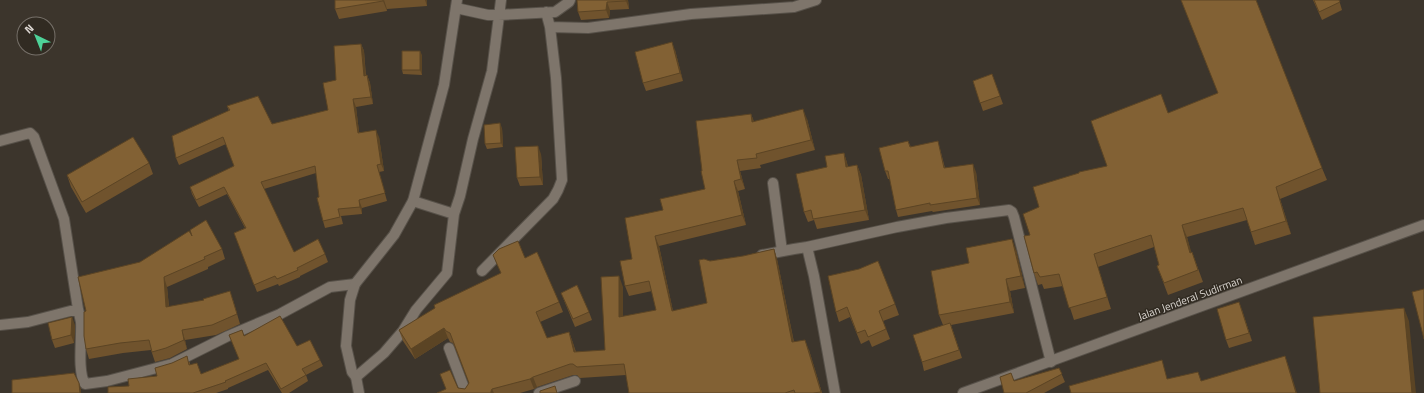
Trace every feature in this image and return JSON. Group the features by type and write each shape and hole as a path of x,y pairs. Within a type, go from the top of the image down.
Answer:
{"street":[{"path":"354,375 384,353 403,331 416,310 447,273 449,213 460,196 473,140 492,72 493,15 501,0"},
{"path":"359,393 346,346 350,300 355,284 394,235 412,201 444,85 458,6 493,15 555,12 570,0"},
{"path":"550,27 588,28 691,14 794,7 816,0"},
{"path":"482,271 553,199 562,180 556,78 550,27 546,12"},
{"path":"0,142 30,133 34,137 64,219 81,322 81,365 83,381 85,384 107,381 172,364 228,336 280,314 330,287 355,284"},
{"path":"773,183 782,251"},
{"path":"412,201 449,213"},
{"path":"752,258 897,227 946,218 1009,210 1012,212 1014,217 1051,362"},
{"name":"Jalan Jenderal Sudirman","path":"964,393 1424,226"},
{"path":"807,247 814,276 836,393"},
{"path":"0,325 28,322 78,309"},
{"path":"449,348 466,393"},
{"path":"538,393 575,381"}],"building":[{"path":"335,0 383,0 383,1 335,9"},
{"path":"577,0 626,1 607,2 606,10 578,12"},
{"path":"1181,0 1256,0 1322,168 1276,187 1286,221 1251,232 1243,208 1182,225 1190,253 1192,252 1198,270 1164,283 1157,266 1159,265 1151,235 1094,254 1107,297 1069,308 1059,274 1040,277 1037,272 1034,273 1024,236 1030,235 1023,214 1039,207 1033,187 1079,172 1107,166 1091,121 1161,94 1168,113 1218,93"},
{"path":"1314,0 1339,0 1340,2 1319,12"},
{"path":"672,42 680,73 643,83 635,52"},
{"path":"361,44 364,76 367,75 371,97 353,99 358,133 376,130 381,164 377,165 385,193 359,200 360,207 338,209 340,217 323,221 317,198 319,197 315,166 261,182 294,252 318,239 325,254 297,268 298,270 277,279 275,276 254,285 234,233 246,228 224,187 196,200 190,187 234,166 223,137 176,158 172,136 230,110 227,106 258,96 272,124 328,110 323,83 336,80 334,46"},
{"path":"402,51 420,51 420,70 402,70"},
{"path":"992,74 1000,96 980,103 973,81"},
{"path":"803,109 811,140 756,154 757,158 737,160 741,179 734,181 742,215 655,236 672,311 707,303 699,260 704,259 710,261 774,249 792,342 805,340 821,392 795,393 794,390 785,393 629,393 624,364 577,367 570,364 530,379 492,389 491,393 437,393 446,389 440,374 450,370 458,388 465,389 469,383 450,333 444,328 411,349 399,330 435,308 434,305 501,273 493,255 499,249 518,241 525,258 537,252 559,302 536,312 547,338 569,332 574,352 605,350 601,277 619,276 619,317 656,310 649,281 625,286 620,261 632,259 625,218 663,210 660,199 705,189 701,171 696,121 751,114 752,122"},
{"path":"500,123 501,143 485,144 484,125"},
{"path":"133,137 149,163 82,202 67,175"},
{"path":"908,141 910,147 938,141 944,168 973,164 977,198 930,205 930,203 896,210 888,171 885,171 879,148"},
{"path":"538,146 540,177 517,178 515,147"},
{"path":"844,153 846,167 857,165 865,210 813,219 811,210 804,212 796,174 827,167 825,156"},
{"path":"206,220 222,249 204,257 205,259 164,277 166,307 204,300 203,299 230,291 237,314 212,325 182,330 184,340 152,352 149,340 86,349 84,336 84,312 86,311 78,277 140,262 189,231 192,236 190,230"},
{"path":"1012,239 1021,276 1006,279 1010,302 939,315 931,271 969,263 966,248"},
{"path":"878,261 895,304 879,311 886,329 868,337 865,330 857,333 847,307 836,312 828,276 859,269"},
{"path":"577,285 589,312 573,319 561,293"},
{"path":"1424,289 1424,339 1412,292"},
{"path":"1239,302 1249,333 1226,340 1217,309"},
{"path":"1404,308 1412,393 1320,393 1313,317"},
{"path":"280,316 297,346 310,340 320,360 302,369 306,375 281,389 266,363 225,381 226,382 193,393 108,393 108,387 129,386 128,379 157,376 155,368 172,363 187,356 189,365 197,363 201,374 239,359 229,335 242,330 244,336"},
{"path":"72,317 71,335 52,340 48,323"},
{"path":"950,323 959,350 922,362 913,335"},
{"path":"1285,356 1296,393 1071,393 1069,386 1162,360 1167,379 1198,372 1201,381"},
{"path":"1059,368 1062,374 1026,393 1004,393 1000,377 1011,373 1014,381"},
{"path":"74,373 79,383 80,393 12,393 12,380"},
{"path":"555,386 557,393 540,393 540,391"}]}
